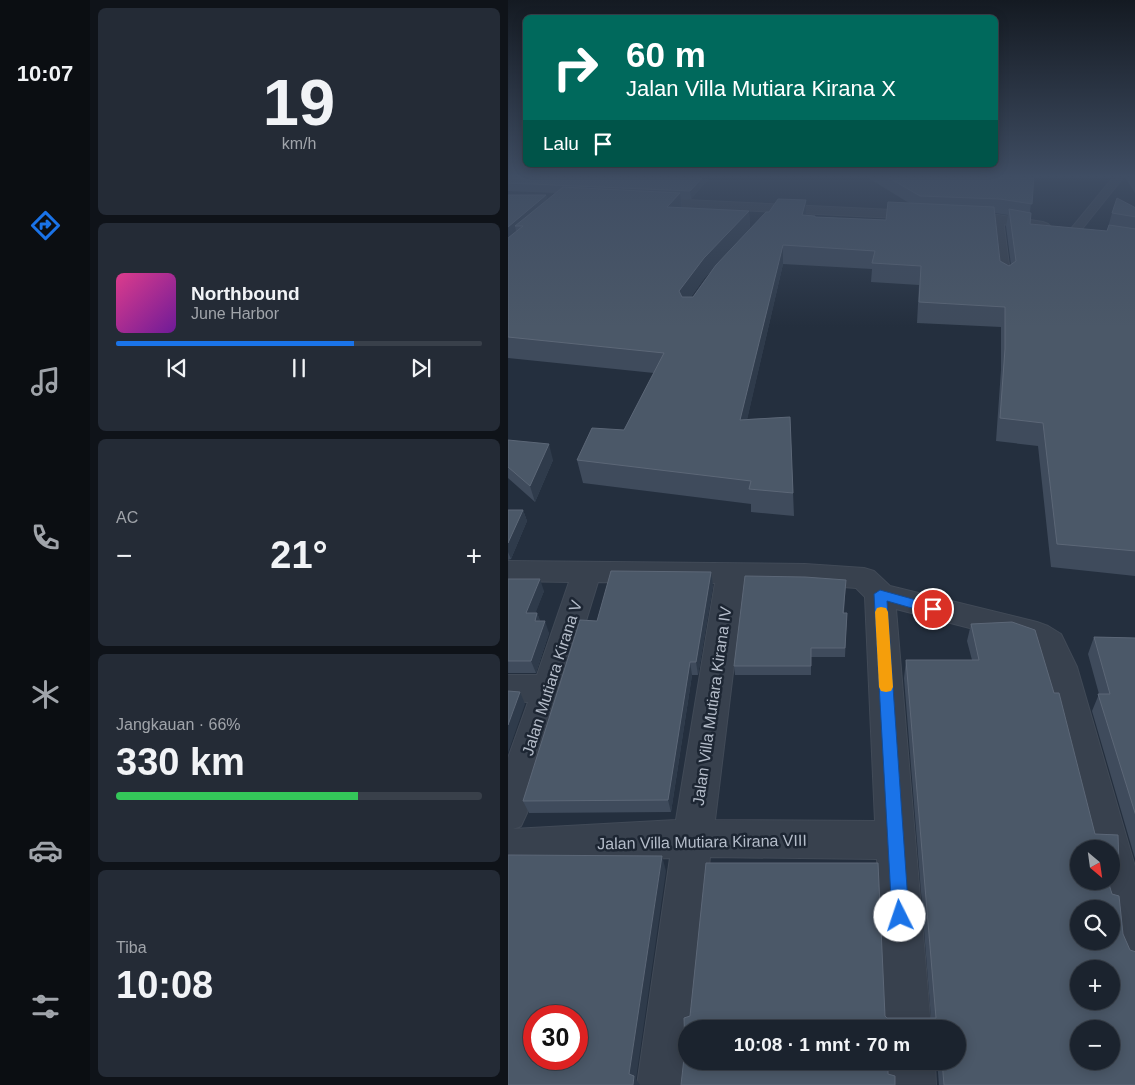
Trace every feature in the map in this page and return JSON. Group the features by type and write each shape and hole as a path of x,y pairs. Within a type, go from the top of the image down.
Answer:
{"street":[{"path":"1038,226 1093,235"},
{"path":"508,570 805,574 864,578 880,594 1037,634 1050,642 1061,667 1107,840"},
{"name":"Jalan Mutiara Kirana V","path":"508,813 587,572"},
{"name":"Jalan Villa Mutiara Kirana IV","path":"661,1085 693,838 731,573"},
{"path":"880,594 907,1020"},
{"path":"508,688 548,689"},
{"name":"Jalan Villa Mutiara Kirana VIII","path":"508,848 693,838 895,840"},
{"path":"1120,888 1136,947"},
{"path":"911,1070 912,1085"}],"lane":[{"path":"999,226 1004,280"},
{"path":"1064,230 1069,226"}],"building":[{"path":"515,226 735,226 704,258 679,291 682,297 693,297 716,265 753,226 996,226 1000,261 1009,266 1016,261 1011,226 1048,226 1107,231 1109,226 1136,229 1136,551 1057,544 1043,423 1000,418 1005,349 1005,307 919,302 921,266 872,263 875,251 783,245 740,420 790,417 793,493 749,489 751,481 577,460 592,428 624,430 664,353 508,337 508,238 523,226"},
{"path":"508,440 549,444 530,486 508,467"},
{"path":"508,510 523,510 508,543"},
{"path":"611,571 711,572 696,662 690,662 668,800 523,801 580,620 597,621"},
{"path":"745,576 846,580 843,613 847,613 845,648 811,648 811,666 734,666"},
{"path":"508,579 540,579 526,613 537,613 535,621 545,621 531,661 508,661"},
{"path":"1012,622 1035,630 1054,693 1059,693 1095,834 1118,835 1118,840 1070,840 1070,890 1111,890 1112,894 1119,896 1119,900 1070,900 1070,950 1120,950 1120,906 1123,934 1130,950 1136,952 1136,1085 944,1085 943,1070 966,1070 966,1020 684,1020 684,1018 690,1016 706,863 878,863 885,1016 887,1018 936,1018 906,660 979,660 971,624"},
{"path":"1094,637 1136,638 1136,816 1098,694 1110,694"},
{"path":"508,691 520,692 508,725"},
{"path":"508,855 662,856 629,1074 634,1076 633,1085 508,1085"},
{"path":"683,1070 888,1070 888,1074 895,1076 895,1085 681,1085"}],"slow traffic":[{"path":"881,612 886,687"}],"route":[{"path":"900,916 880,594 933,609"}]}
